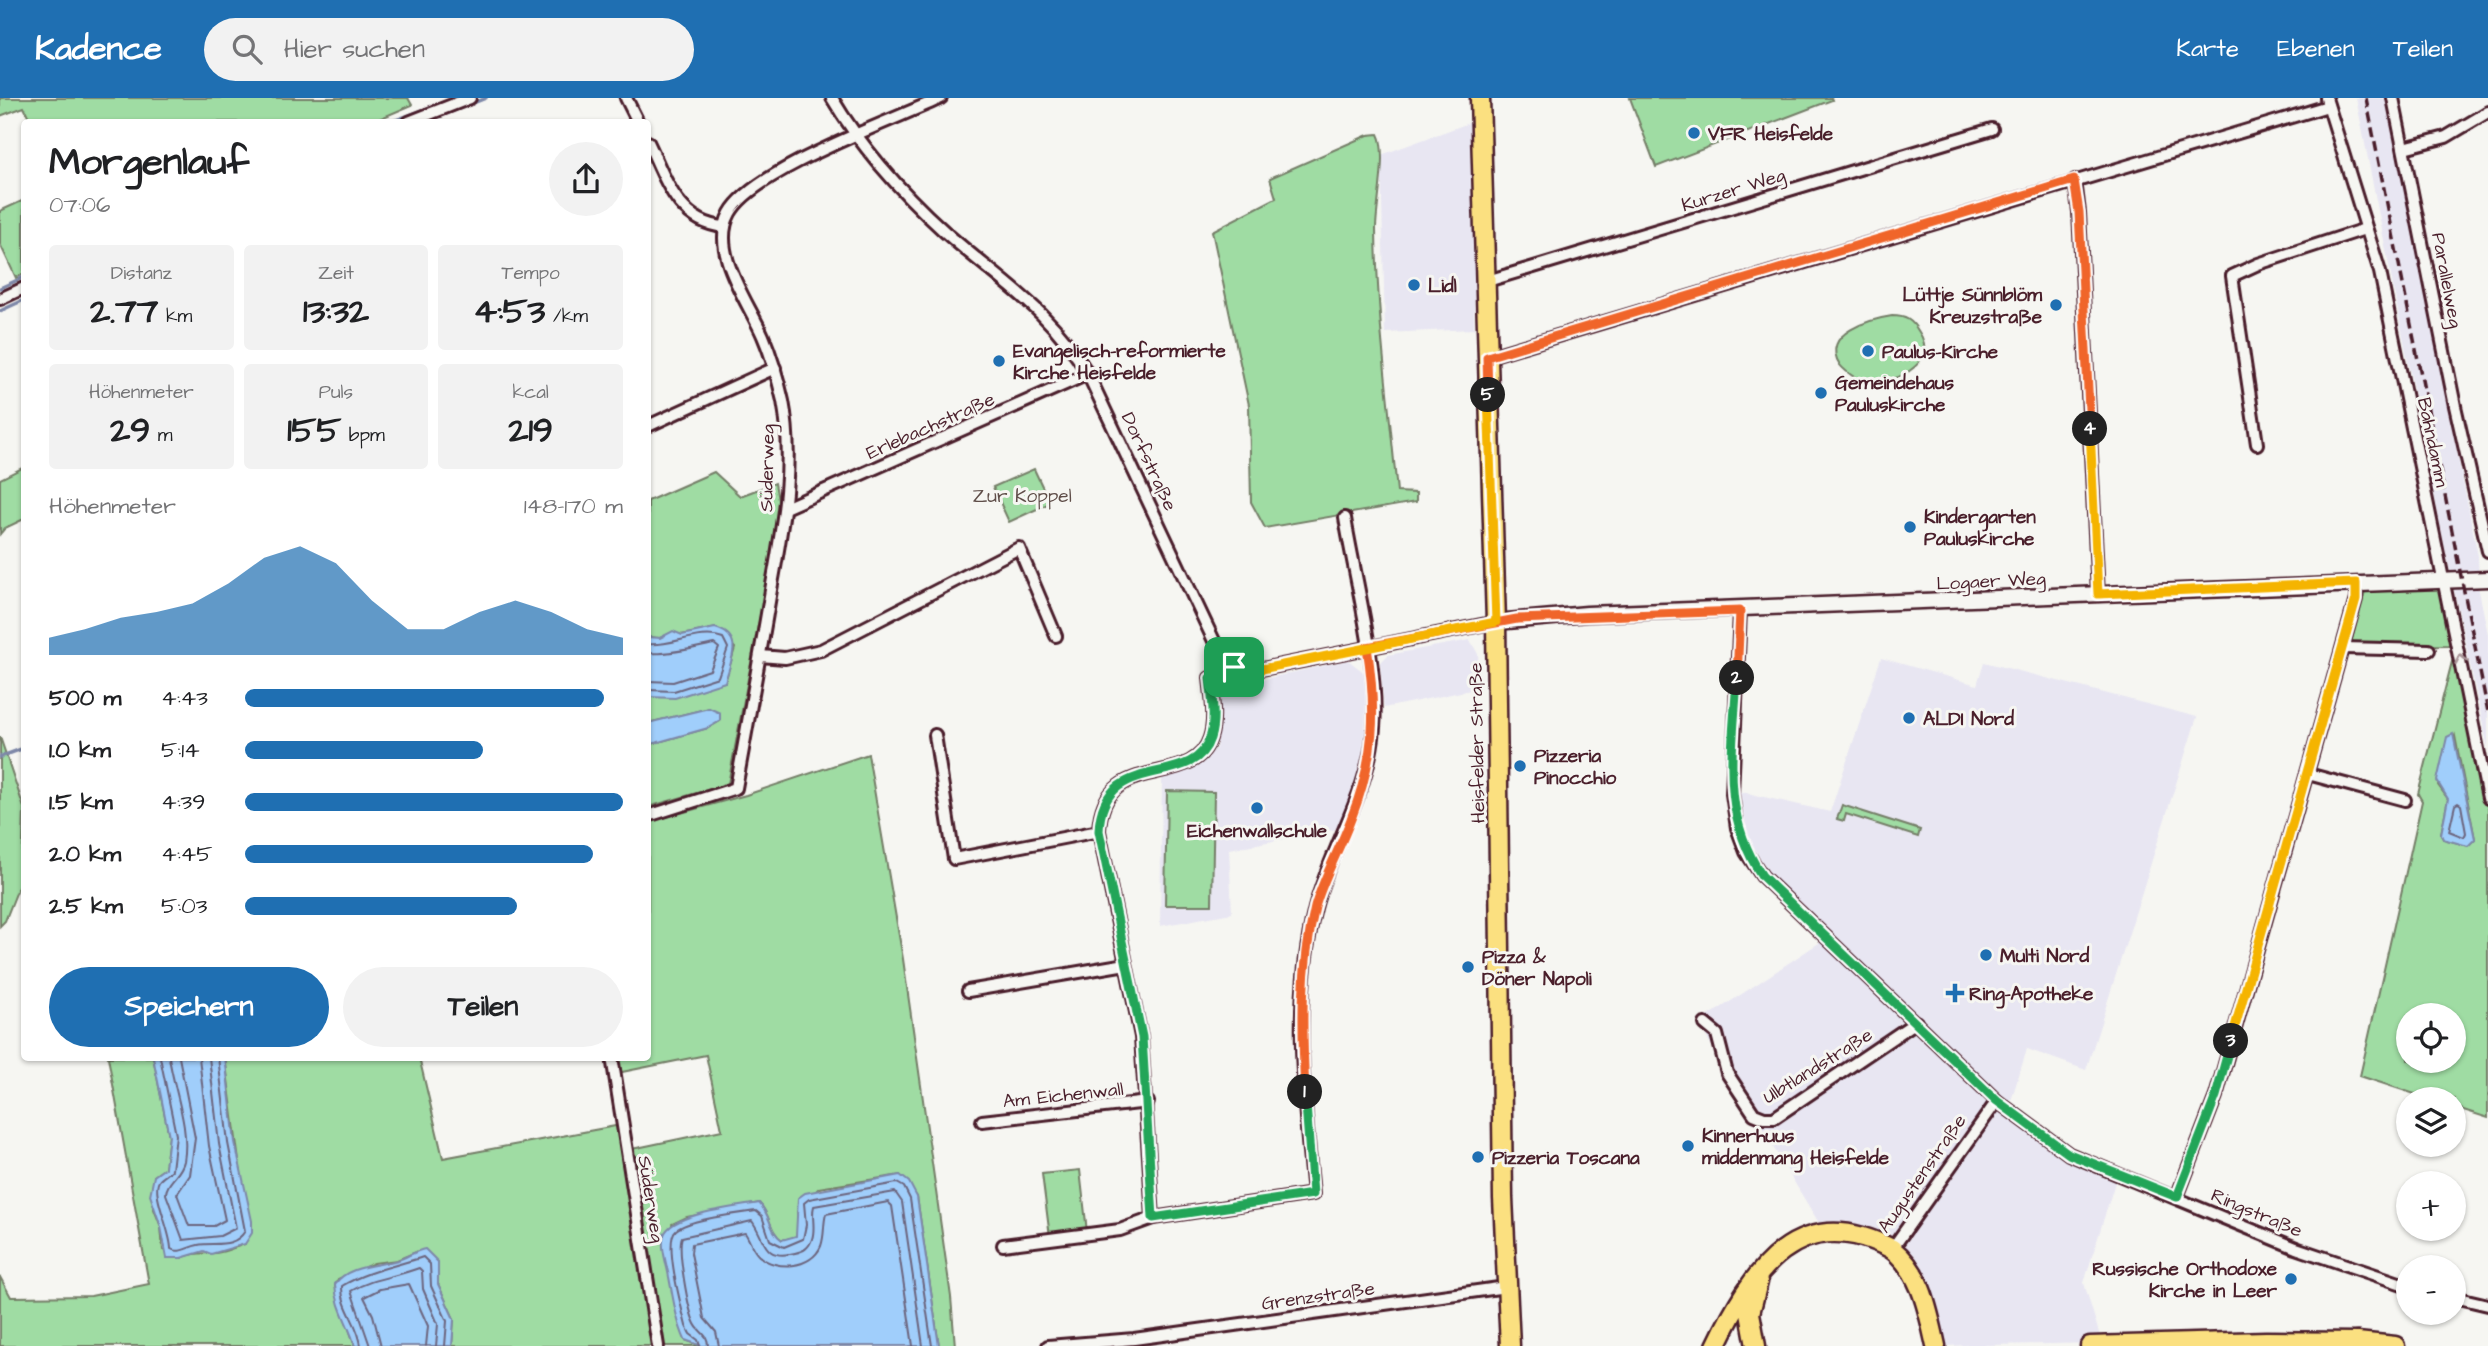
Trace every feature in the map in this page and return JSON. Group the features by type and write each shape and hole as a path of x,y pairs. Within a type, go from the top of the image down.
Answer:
{"main road":[{"name":"Heisfelder Straße","path":"1480,98 1496,622 1506,1287 1510,1346"},
{"path":"1716,1346 1749,1283 1771,1258 1793,1242 1833,1233 1856,1234 1892,1249"},
{"name":"Augustenstraße","path":"1892,1249 1911,1267 1919,1283 1936,1346"},
{"path":"1755,1346 1751,1327 1752,1296 1771,1258"},
{"path":"2093,1346 2266,1340 2396,1346"}],"street":[{"path":"417,119 471,98"},
{"path":"626,98 636,119"},
{"name":"Dorfstraße","path":"832,98 855,134 900,188 947,233 1027,298 1058,328 1088,374 1215,643 1234,667"},
{"path":"651,148 684,210 707,225 724,227 740,199 755,187 855,134 873,130 941,98"},
{"name":"Parallelweg","path":"2393,98 2455,406 2488,551"},
{"path":"1487,357 2327,102"},
{"name":"Bahndamm","path":"2327,102 2380,272 2488,798"},
{"path":"2404,148 2445,137 2488,112"},
{"name":"Kurzer Weg","path":"1484,282 1992,129"},
{"path":"2074,180 2079,212 2098,594"},
{"name":"Süderweg","path":"651,815 736,788 785,508 783,404 775,368 728,261 724,227"},
{"path":"2257,444 2232,276 2258,264 2365,229"},
{"path":"0,299 21,289"},
{"path":"651,425 775,368"},
{"name":"Erlebachstraße","path":"785,508 1088,374"},
{"path":"1003,1245 1120,1230 1153,1218 1313,1194 1303,1037 1304,955 1327,872 1350,821 1371,753 1375,727 1374,690 1345,518"},
{"path":"760,656 785,658 821,650 1019,548 1056,636"},
{"name":"Logaer Weg","path":"1496,622 1587,614 1740,611 2488,579"},
{"path":"2177,1197 2216,1096 2343,648 2356,599 2356,583"},
{"name":"Ringstraße","path":"1740,611 1732,794 1737,828 1746,852 1762,876 1997,1101 2069,1154 2296,1248 2396,1282"},
{"path":"935,735 954,859 1099,831 1104,807 1121,784 1132,777 1177,767 1199,755 1210,742 1210,678 1234,667 1252,671 1496,622"},
{"path":"2343,648 2428,650"},
{"path":"2308,774 2405,800"},
{"name":"Am Eichenwall","path":"1099,831 1142,1037 1153,1218"},
{"path":"968,991 1126,964"},
{"name":"Ulbtlandstraße","path":"1705,1024 1717,1034 1727,1073 1754,1114 1774,1118 1916,1023"},
{"name":"Süderweg","path":"613,1061 658,1346"},
{"name":"Augustenstraße","path":"1892,1249 1997,1101"},
{"name":"Am Eichenwall","path":"982,1121 1148,1102"},
{"name":"Grenzstraße","path":"1048,1346 1134,1342 1506,1287"},
{"path":"2466,1300 2488,1305"}],"shaded area":[{"path":"2356,98 2386,98 2478,556 2479,591 2488,634 2488,748 2440,525"},
{"path":"1477,120 1474,329 1385,333 1381,155"},
{"path":"1470,640 1478,654 1480,688 1384,708 1380,663 1388,655"},
{"path":"1881,658 1977,685 1984,662 2197,717 2086,1070 2027,1049 2006,1117 2067,1159 2116,1179 2084,1283 2102,1343 1936,1346 1894,1249 1825,1233 1698,1023 1828,937 1752,854 1742,828 1738,791 1830,812"},
{"name":"Eichenwallschule","path":"1348,660 1366,674 1370,727 1367,754 1344,828 1229,849 1232,913 1160,926 1162,779 1202,763 1216,748 1221,721 1220,689"}],"green space":[{"path":"0,98 408,98 412,105 379,119 30,119 24,107 0,116"},
{"name":"VFR Heisfelde","path":"1630,98 1831,98 1832,100 1656,167"},
{"path":"1378,134 1382,153 1376,229 1379,295 1397,492 1416,493 1416,502 1265,528 1251,502 1249,405 1212,231 1276,198 1270,178 1368,135"},
{"path":"21,201 21,276 16,278 0,244 0,211"},
{"path":"1892,316 1905,318 1914,324 1924,344 1923,354 1918,363 1898,377 1863,383 1840,365 1835,354 1836,344 1842,336 1861,324"},
{"path":"21,468 21,520 5,528 0,534 0,479"},
{"name":"Zur Koppel","path":"1034,469 1050,503 1009,522 993,487"},
{"path":"714,472 740,496 775,483 780,511 728,784 651,806 651,744 708,728 720,721 709,708 651,722 651,696 725,682 735,648 716,628 651,637 651,500"},
{"path":"2367,584 2442,585 2454,636 2450,645 2350,646"},
{"path":"2456,646 2488,809 2488,1118 2466,1111 2466,1087 2396,1088 2360,1076 2422,801 2418,794","holes":["2455,736 2475,839 2468,846 2443,839 2441,834 2448,799 2438,785"]},
{"path":"0,737 21,799 21,881 5,921 0,926"},
{"path":"868,754 903,959 951,1297 955,1346 939,1346 917,1197 900,1175 819,1188 797,1211 799,1225 796,1237 782,1240 772,1228 759,1203 687,1217 672,1224 685,1340 702,1346 452,1346 454,1319 438,1284 438,1262 418,1251 397,1260 374,1263 338,1279 335,1285 337,1293 355,1346 0,1346 0,1277 11,1297 91,1296 149,1284 109,1061 154,1061 169,1136 165,1168 154,1176 154,1209 161,1227 163,1250 181,1258 220,1252 245,1244 241,1176 226,1061 420,1061 443,1158 621,1125 627,1150 722,1130 706,1055 617,1073 615,1061 651,1061 651,821 746,795"},
{"path":"1167,791 1214,792 1212,905 1165,905"},
{"path":"1842,805 1920,830 1918,837 1846,814 1844,821 1837,819"},
{"path":"1080,1170 1087,1232 1050,1237 1042,1174"}],"water":[{"path":"715,628 730,637 734,650 725,682 675,698 651,697 651,637 660,638 673,631 682,635"},
{"path":"709,708 720,713 720,721 708,728 651,744 651,722"},
{"path":"2453,734 2475,839 2468,846 2443,839 2441,834 2448,799 2437,781 2447,737"},
{"path":"154,1061 225,1061 235,1142 252,1221 252,1233 245,1244 211,1254 204,1251 181,1258 167,1258 161,1227 150,1195 154,1176 165,1168 169,1136"},
{"path":"900,1175 909,1182 917,1197 939,1346 702,1346 685,1340 677,1317 663,1250 664,1235 669,1227 692,1216 759,1203 782,1240 796,1236 798,1198 805,1193"},
{"path":"425,1249 438,1262 438,1284 454,1319 452,1346 355,1346 338,1301 335,1284 355,1270 398,1260"}],"waterway":[{"path":"399,119 455,98"},
{"path":"434,119 486,98"},
{"path":"0,288 21,278"},
{"path":"0,311 21,301"},
{"path":"0,757 21,749"}],"railway":[{"path":"2366,98 2488,712"}],"place":[{"name":"VFR Heisfelde","path":"1694,133"},
{"name":"Lidl","path":"1414,285"},
{"name":"Lüttje Sünnblöm Kreuzstraße","path":"2056,305"},
{"name":"Paulus-Kirche","path":"1868,351"},
{"name":"Evangelisch-reformierte Kirche Heisfelde","path":"999,361"},
{"name":"Gemeindehaus Pauluskirche","path":"1821,393"},
{"name":"Kindergarten Pauluskirche","path":"1910,527"},
{"name":"ALDI Nord","path":"1909,718"},
{"name":"Pizzeria Pinocchio","path":"1520,766"},
{"name":"Eichenwallschule","path":"1257,808"},
{"name":"Multi Nord","path":"1986,955"},
{"name":"Pizza & Döner Napoli","path":"1468,967"},
{"name":"Ring-Apotheke","path":"1955,993"},
{"name":"Kinnerhuus middenmang Heisfelde","path":"1688,1146"},
{"name":"Pizzeria Toscana","path":"1478,1157"},
{"name":"Russische Orthodoxe Kirche in Leer","path":"2291,1279"}],"route":[{"path":"1234,667 1210,678 1212,731 1210,742 1199,755 1177,767 1132,777 1121,784 1111,794 1100,820 1099,831 1142,1037 1153,1218 1313,1194 1303,1037 1304,955 1327,872 1350,821 1371,753 1375,727 1374,690 1367,647 1496,622 1587,614 1740,611 1732,794 1737,828 1746,852 1762,876 1997,1101 2069,1154 2177,1197 2216,1096 2356,599 2356,583 2098,594 2079,212 2074,180 1487,357 1496,622 1432,635 1367,647 1252,671 1234,667"}]}
